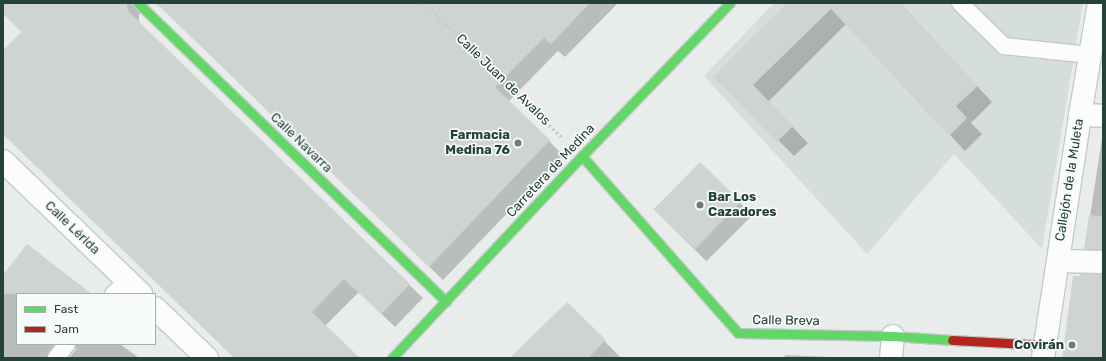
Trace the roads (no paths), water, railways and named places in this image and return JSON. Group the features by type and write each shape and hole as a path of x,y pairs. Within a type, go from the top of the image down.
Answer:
{"street":[{"name":"Calle Navarra","path":"138,3 446,301"},
{"name":"Callejón de la Muleta","path":"1044,351 1080,115 1099,3"},
{"name":"Carretera de Medina","path":"392,358 725,5"},
{"path":"1080,115 1103,116"},
{"name":"Calle Breva","path":"582,156 738,333 893,336 1044,351"},
{"name":"Calle Lérida","path":"3,161 127,290"},
{"path":"1058,261 1103,262"},
{"path":"156,309 207,358"},
{"path":"891,358 893,336"}],"lane":[{"path":"960,3 1004,46 1090,55"},
{"path":"56,358 66,345"}],"place":[{"name":"Farmacia Medina 76","path":"518,143"},
{"name":"Bar Los Cazadores","path":"700,205"},
{"name":"Covirán","path":"1072,345"}]}
